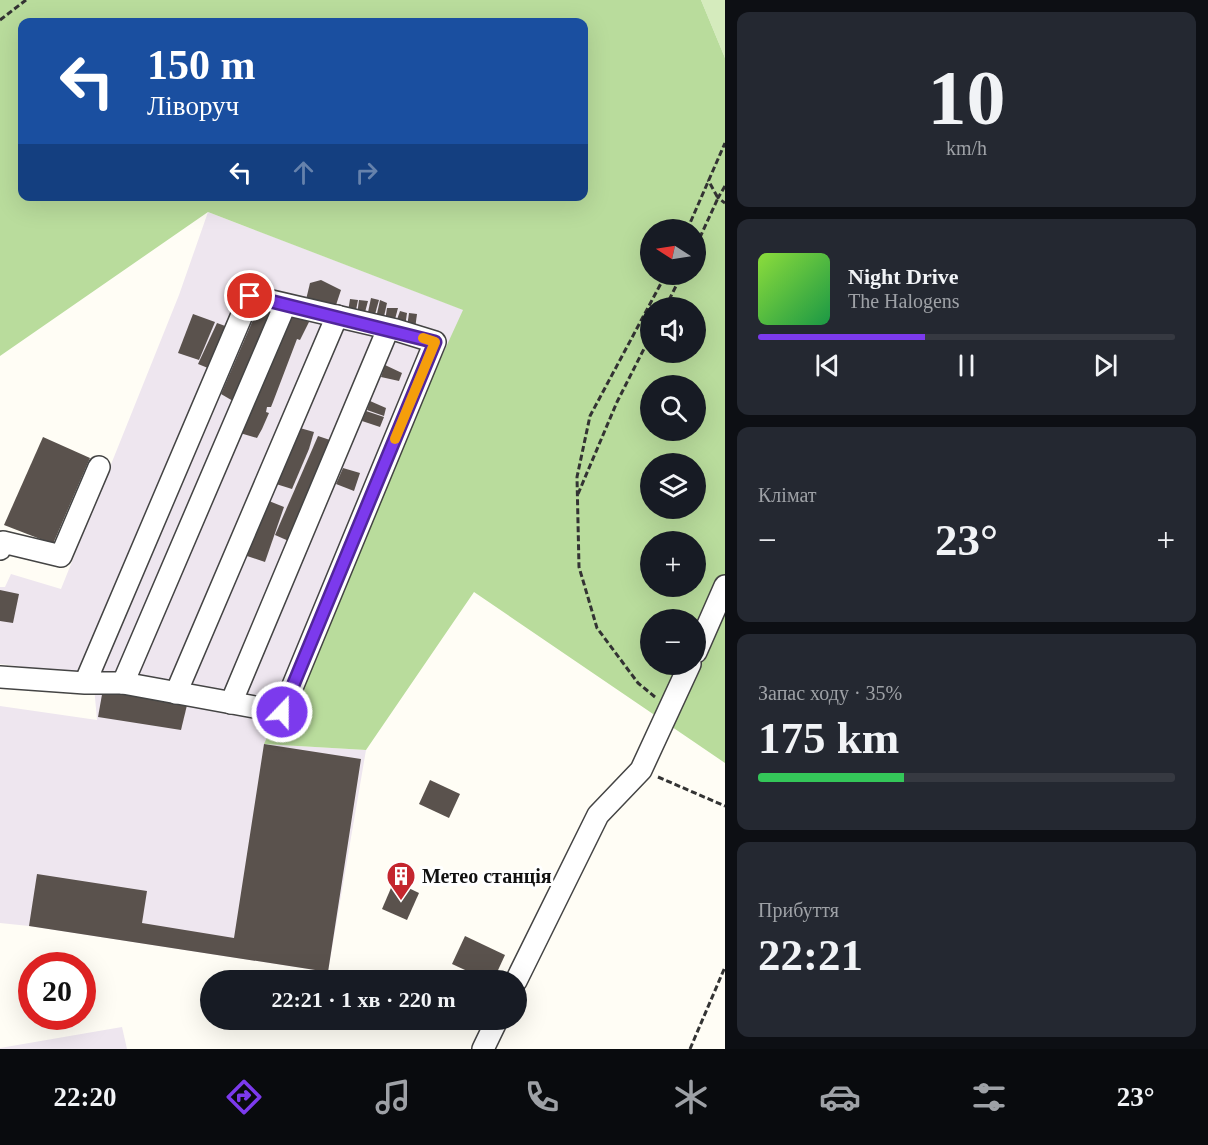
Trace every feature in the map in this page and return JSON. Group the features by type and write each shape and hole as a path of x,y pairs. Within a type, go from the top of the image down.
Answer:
{"lane":[{"path":"0,676 85,683 123,683 282,712 435,342 250,296 85,683"},
{"path":"123,683 285,305"},
{"path":"176,693 337,316"},
{"path":"231,703 388,329"},
{"path":"0,549 3,542 61,556 99,467"},
{"path":"706,629 725,586"},
{"path":"521,970 598,815 641,770 685,675"},
{"path":"483,1049 492,1030"}],"path":[{"path":"0,20 26,0"},
{"path":"692,219 725,143"},
{"path":"708,180 718,198 725,203"},
{"path":"706,224 725,186"},
{"path":"660,285 590,416 577,477 577,496 579,567 597,628 638,682 671,710"},
{"path":"577,496 617,402 640,357"},
{"path":"641,770 725,806"},
{"path":"690,1049 725,967"}],"shaded area":[{"path":"208,212 464,310 265,744 366,750 328,970 315,970 0,923 0,706 97,720 93,675 0,664 0,587 5,587 11,574 61,589 179,295"},
{"path":"122,1027 127,1049 0,1049 0,1048"}],"green space":[{"path":"0,0 701,0 725,58 725,763 474,592 366,750 264,744 463,310 208,212 0,356"},
{"path":"701,0 725,0 725,58"}],"building":[{"path":"321,280 341,290 334,311 305,304 310,283"},
{"path":"371,298 379,300 374,318 367,317"},
{"path":"350,299 358,300 355,315 348,312"},
{"path":"359,300 368,301 364,316 357,315"},
{"path":"380,300 387,303 383,321 376,318"},
{"path":"259,306 272,312 233,401 221,394"},
{"path":"387,308 398,308 394,323 385,321"},
{"path":"400,311 407,313 405,327 395,325"},
{"path":"409,313 417,314 415,329 407,327"},
{"path":"193,314 215,322 199,360 178,353"},
{"path":"294,314 309,322 300,340 297,339 271,407 267,407 266,412 269,413 262,429 257,438 240,433 250,415 279,343"},
{"path":"217,323 228,327 213,370 198,364"},
{"path":"385,365 402,373 399,381 381,377"},
{"path":"370,401 386,408 384,416 367,410"},
{"path":"366,411 384,417 380,427 362,421"},
{"path":"300,428 314,432 292,489 276,484"},
{"path":"318,436 333,441 291,542 275,535"},
{"path":"43,437 90,458 53,544 4,525"},
{"path":"343,468 360,473 354,491 336,484"},
{"path":"269,501 284,507 265,562 247,556"},
{"path":"0,590 19,594 13,623 0,621"},
{"path":"103,689 188,701 181,730 98,717"},
{"path":"264,744 361,759 328,970 315,970 29,926 37,874 147,891 142,923 234,938"},
{"path":"430,780 460,794 449,818 419,804"},
{"name":"Метео станція","path":"394,881 419,893 407,920 382,909"},
{"path":"465,936 505,955 498,970 465,970 452,964"}],"slow traffic":[{"path":"395,439 435,342 423,338"}],"place":[{"name":"Метео станція","path":"401,902"}],"route":[{"path":"250,296 396,330 435,342 282,712"}]}
